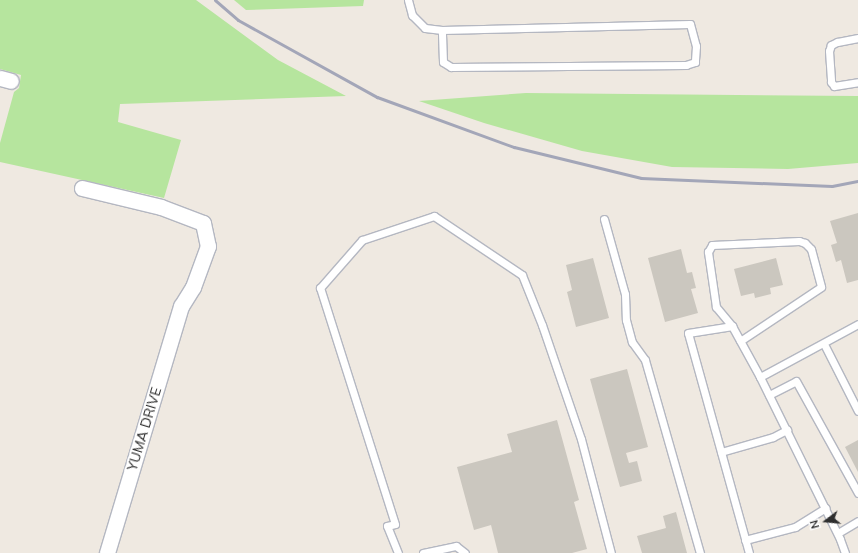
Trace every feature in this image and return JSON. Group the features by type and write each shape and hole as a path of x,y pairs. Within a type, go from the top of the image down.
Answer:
{"street":[{"name":"YUMA DRIVE","path":"82,188 161,207 203,222 208,246 193,287 181,306 107,553"}],"lane":[{"path":"408,0 412,15 425,28 442,30 690,24 696,46 695,62 686,65 451,67 443,62 442,30"},
{"path":"858,38 837,42 831,45 829,50 831,82 834,86 858,82"},
{"path":"398,553 387,526 395,524 320,288 362,240 434,216 522,275 542,325 581,439 611,553"},
{"path":"604,219 626,294 626,320 632,342 645,360 700,553"},
{"path":"740,341 821,287 811,249 805,243 799,240 712,246 708,252 716,307 732,326 740,341 760,376 838,533 845,553"},
{"path":"760,376 824,344 858,324"},
{"path":"732,326 688,333 749,553"},
{"path":"824,344 858,411"},
{"path":"769,395 796,381 858,494"},
{"path":"721,452 773,437 787,430"},
{"path":"745,540 796,527 825,508"},
{"path":"838,533 858,521"},
{"path":"423,553 456,546 465,553"}],"green space":[{"path":"0,0 196,0 278,60 346,96 120,104 118,122 181,140 164,198 0,162 0,143 14,92 19,88 21,75 0,69"},
{"path":"234,0 364,0 363,6 246,10"},
{"path":"526,93 858,96 858,163 788,169 672,167 582,151 484,123 419,101"}],"building":[{"path":"858,213 858,280 847,283 841,260 836,262 831,245 837,243 830,221"},
{"path":"681,249 687,273 692,272 696,288 691,289 698,313 665,322 648,258"},
{"path":"593,258 609,318 576,327 567,292 572,290 566,265"},
{"path":"776,258 783,285 770,288 771,294 755,298 754,293 741,296 734,269"},
{"path":"627,369 648,447 626,453 629,463 637,461 642,481 620,487 590,379"},
{"path":"557,420 579,500 574,502 587,549 572,553 498,553 491,525 474,530 457,467 512,452 507,434"},
{"path":"858,440 858,472 845,447"},
{"path":"676,512 687,553 642,553 637,536 666,528 663,516"}],"railway":[{"path":"215,0 238,20 377,97 514,147 641,178 832,186 858,181"}]}
